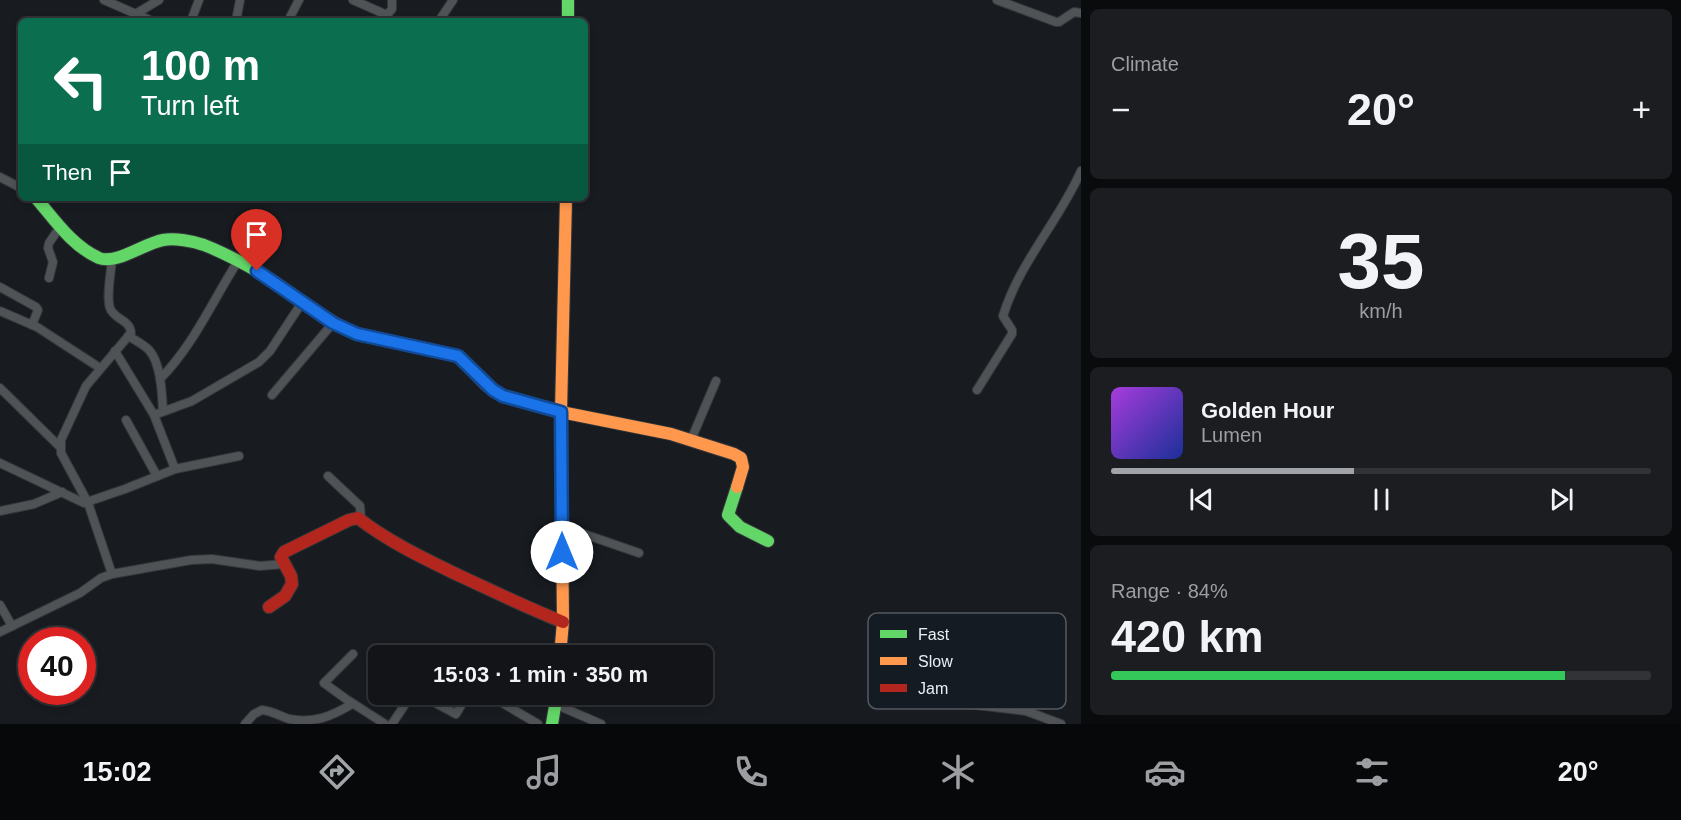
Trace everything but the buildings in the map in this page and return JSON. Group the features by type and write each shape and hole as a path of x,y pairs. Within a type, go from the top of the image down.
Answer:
{"street":[{"path":"104,0 146,18"},
{"path":"137,13 159,0"},
{"path":"192,18 199,0"},
{"path":"237,18 240,0"},
{"path":"290,18 299,0"},
{"path":"353,0 387,15 392,9 392,0"},
{"path":"441,18 453,0"},
{"path":"568,0 568,18"},
{"path":"997,0 1056,22 1074,12 1081,13"},
{"path":"977,390 1012,334 1003,316 1008,304 1026,267 1071,195 1081,171"},
{"path":"0,177 18,186"},
{"path":"38,201 70,238 99,258 112,260 140,247 171,239 202,244 257,271 333,323 357,334 458,356 493,390 503,396 561,412 633,425 691,440 716,447 741,458 743,467 728,516 740,527 768,541"},
{"path":"561,645 563,622 561,412 566,201"},
{"path":"49,278 53,258 48,248 49,243 60,227"},
{"path":"112,260 109,308 131,329 128,336 86,386 60,447 88,503 112,574"},
{"path":"160,379 170,369 197,329 238,261"},
{"path":"0,286 36,307 38,310 32,324"},
{"path":"154,415 192,401 259,362 270,351 303,301"},
{"path":"0,311 32,324 100,368"},
{"path":"272,396 333,323"},
{"path":"128,336 150,351 160,379 163,411"},
{"path":"114,351 154,415 175,469"},
{"path":"691,440 716,381"},
{"path":"0,388 60,447"},
{"path":"126,420 157,476"},
{"path":"0,463 79,502 88,503 175,469 239,456"},
{"path":"328,476 360,506 362,519 381,536 521,605 563,622"},
{"path":"0,511 34,504 62,492"},
{"path":"268,607 285,595 292,585 292,579 281,557 284,552 349,520 362,519"},
{"path":"562,528 639,553"},
{"path":"0,632 80,593 101,578 112,574 191,560 212,559 260,566 284,564"},
{"path":"0,605 12,626"},
{"path":"353,654 324,683 352,704 386,724"},
{"path":"245,724 254,714 262,710 293,720 314,722 333,715 352,704"},
{"path":"392,724 405,705"},
{"path":"439,705 456,714 461,705"},
{"path":"506,705 538,724"},
{"path":"552,724 556,705"},
{"path":"566,705 601,724"},
{"path":"1009,709 1026,711 1061,724"}],"traffic: fast":[{"path":"568,0 568,18"},
{"path":"39,201 80,247 99,258 114,259 163,240 189,241 200,244 257,271 326,318 350,331"},
{"path":"737,487 728,515 740,527 768,541"},
{"path":"552,724 555,705"}],"traffic: slow":[{"path":"561,645 563,622 561,412 566,201"},
{"path":"350,331 458,356 486,385 503,396 561,412 671,434 734,454 741,458 743,467 737,487"}],"traffic: jam":[{"path":"269,607 285,596 292,584 291,576 281,557 284,552 349,520 358,518 419,556 563,622"}],"route":[{"path":"257,271 333,323 357,334 458,356 486,385 503,396 561,412 562,552"}]}
